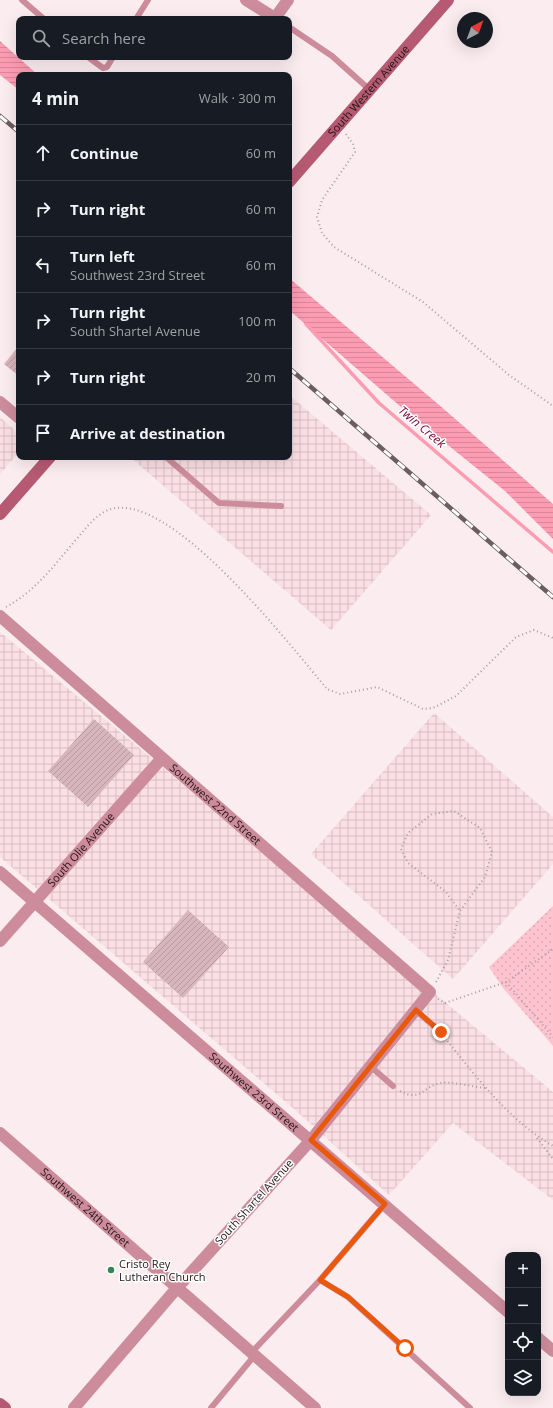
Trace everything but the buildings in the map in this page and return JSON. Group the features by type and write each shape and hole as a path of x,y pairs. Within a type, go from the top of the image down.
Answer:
{"main road":[{"name":"South Western Avenue","path":"292,179 448,0"},
{"path":"0,514 47,460"},
{"path":"0,1404 5,1408"}],"street":[{"path":"246,0 273,16"},
{"path":"277,16 288,0"},
{"path":"0,402 16,415"},
{"name":"Southwest 22nd Street","path":"0,616 430,992"},
{"name":"South Olie Avenue","path":"0,941 162,758"},
{"name":"Southwest 23rd Street","path":"0,872 505,1309"},
{"name":"South Shartel Avenue","path":"74,1408 178,1288 311,1140 430,992"},
{"name":"Southwest 24th Street","path":"0,1133 315,1408"},
{"path":"541,1341 553,1351"}],"lane":[{"path":"22,0 41,16"},
{"path":"138,16 148,0"},
{"path":"292,29 332,56 370,90"},
{"path":"92,60 99,66 105,68 111,60"},
{"path":"169,460 219,503 281,506"},
{"path":"416,1010 441,1032"},
{"path":"370,1066 393,1086"},
{"path":"211,1408 253,1354 320,1280 385,1204"},
{"path":"320,1280 348,1297 470,1408"}],"path":[{"path":"338,127 354,144 355,152 322,200 317,217 322,233 334,247 429,306 509,375 553,406"},
{"path":"0,610 19,599 37,585 94,518 108,510 127,508 158,518 216,562 262,611 327,688 340,694 377,688 423,709 433,708 456,696 516,637 534,630 553,638"},
{"path":"460,911 446,892 408,863 401,849 408,833 432,814 454,811 480,828 492,852 485,877 460,911 448,960 430,992 444,1003 506,982 553,949"},
{"path":"506,982 553,1037"},
{"path":"441,1032 485,1088 536,1136 553,1159"},
{"path":"393,1086 406,1094 418,1095 440,1083 485,1088"},
{"path":"536,1136 553,1146"}],"shaded area":[{"path":"0,41 16,55 16,60 21,60 35,72 16,72 16,88 0,75"},
{"path":"292,281 553,504 553,539 505,491 408,413 292,313"},
{"path":"292,398 431,515 331,630 133,460 292,460"},
{"path":"0,417 16,431 16,455 0,474"},
{"path":"0,632 553,1092 553,1200 453,1123 389,1195 302,1116 0,857"},
{"path":"434,713 553,817 553,864 453,979 311,854"},
{"path":"553,906 553,1046 503,988 489,967"}],"waterway":[{"name":"Twin Creek","path":"306,324 379,403 553,552"}],"railway":[{"path":"0,116 16,129"},
{"path":"292,371 553,597"}],"place":[{"name":"Cristo Rey Lutheran Church","path":"111,1270"}],"route":[{"path":"405,1348 348,1297 320,1280 385,1204 311,1140 416,1010 441,1032"}]}
